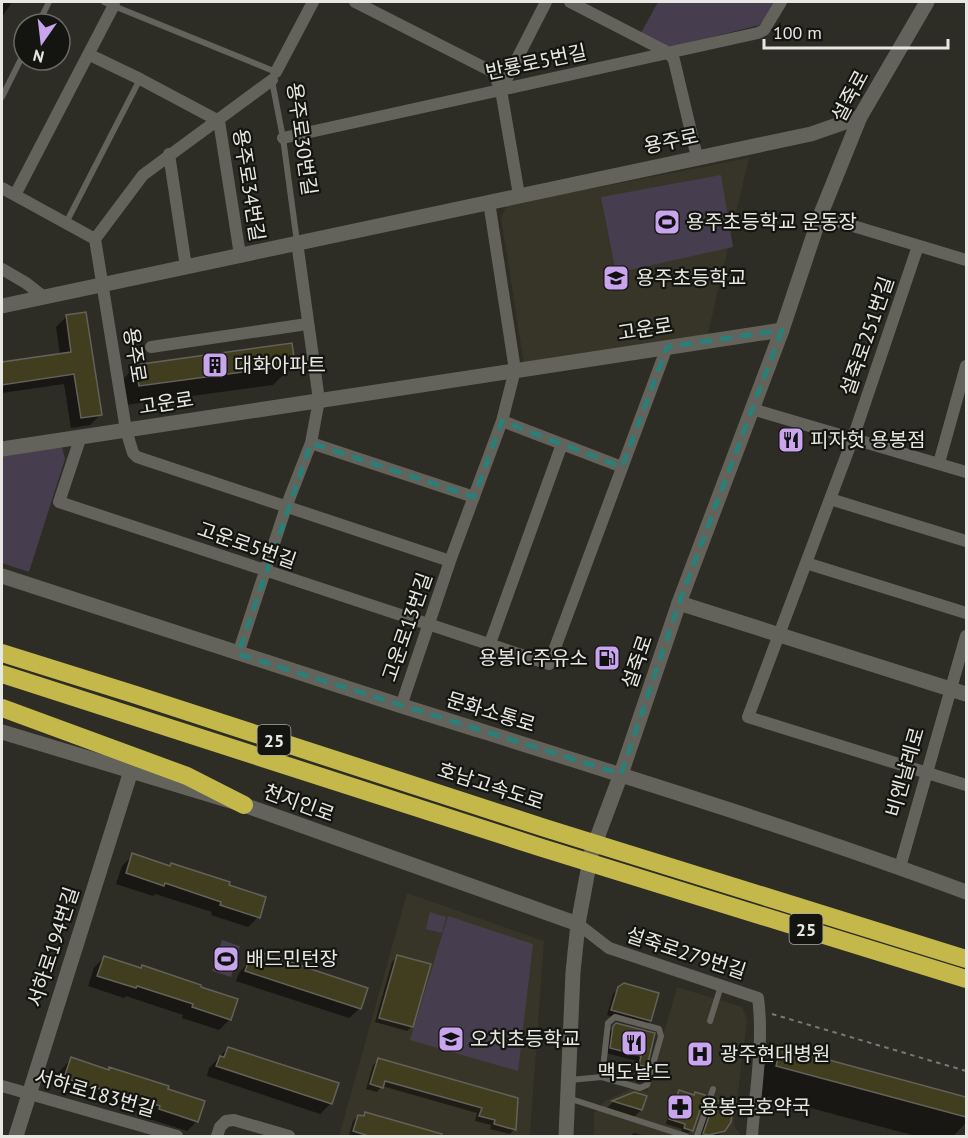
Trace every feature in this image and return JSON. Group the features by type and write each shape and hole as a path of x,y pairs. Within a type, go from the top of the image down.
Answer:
{"highway":[{"name":"호남고속도로","path":"2,653 545,828 966,959"},
{"name":"25","path":"2,674 539,847 966,979"},
{"path":"2,708 187,776 244,805"}],"street":[{"path":"219,121 274,76 313,2"},
{"path":"356,2 493,72 501,90 519,195"},
{"path":"501,90 546,2"},
{"path":"570,2 669,52 674,60 697,157"},
{"name":"반룡로5번길","path":"283,138 758,33 765,30 780,2"},
{"name":"설죽로","path":"566,1137 573,972 578,924 591,854 621,774 679,603 782,330 820,216 860,117 927,2"},
{"name":"용주로30번길","path":"15,195 90,55 109,3"},
{"name":"용주로34번길","path":"90,55 219,121"},
{"name":"용주로","path":"2,306 811,134 860,117"},
{"name":"용주로34번길","path":"95,239 143,175 169,154 219,121"},
{"name":"용주로34번길","path":"219,121 240,255"},
{"path":"169,154 186,267"},
{"path":"2,188 95,239 103,286"},
{"path":"489,202 515,370"},
{"path":"820,216 966,260"},
{"path":"238,654 286,507 310,443 319,400 297,242"},
{"name":"설죽로251번길","path":"806,564 853,438 918,246"},
{"path":"2,269 44,297"},
{"name":"용주로","path":"103,286 126,430"},
{"path":"150,347 308,324"},
{"name":"고운로","path":"2,449 782,330"},
{"name":"고운로5번길","path":"81,436 59,502 549,664 667,347"},
{"path":"939,463 966,366"},
{"name":"고운로13번길","path":"401,705 450,561 502,421 515,370"},
{"path":"752,409 966,472"},
{"path":"502,421 622,467"},
{"name":"고운로","path":"126,430 133,453 137,457 286,507"},
{"path":"310,443 474,497"},
{"path":"489,646 562,444"},
{"path":"831,499 966,541"},
{"name":"고운로13번길","path":"286,507 450,561"},
{"path":"966,613 806,564 748,717 966,785"},
{"name":"문화소통로","path":"2,576 238,654 621,774 900,867 966,892"},
{"path":"679,603 966,693"},
{"name":"비엔날레로","path":"900,867 966,636"},
{"name":"천지인로","path":"2,732 244,805 578,924"},
{"name":"서하로194번길","path":"16,1137 131,771"},
{"name":"설죽로279번길","path":"578,924 609,948 759,998 760,1011"},
{"path":"752,1137 760,1011"},
{"name":"서하로183번길","path":"2,1086 177,1137"},
{"path":"217,1137 226,1121 234,1120 289,1137"}],"lane":[{"name":"용주로30번길","path":"109,3 274,76 297,242"},
{"path":"2,98 14,72"},
{"path":"66,223 140,79"},
{"path":"711,1021 721,985"},
{"path":"568,1081 603,1077 640,1088 647,1085 661,1036 659,1029 615,1017 608,1023 603,1077"},
{"path":"697,1137 713,1089"},
{"path":"567,1097 686,1137"}],"path":[{"path":"760,1011 966,1071"}],"highlighted area":[{"path":"782,330 679,603 621,774 238,654 311,443 474,497 502,421 622,467 667,347"}],"shaded area":[{"path":"658,2 775,2 759,25 669,48 641,33"},
{"name":"용주초등학교","path":"749,158 707,338 524,365 501,218 507,205"},
{"name":"용주초등학교 운동장","path":"721,175 733,247 616,273 601,197"},
{"path":"62,447 65,459 29,572 2,563 2,455"},
{"name":"오치초등학교","path":"407,893 544,941 530,1136 339,1136"},
{"path":"430,912 446,917 442,933 426,929"},
{"path":"448,916 533,944 518,1071 410,1040"},
{"name":"배드민턴장","path":"222,940 240,946 231,977 212,971"},
{"name":"광주현대병원","path":"677,987 742,1007 747,1020 734,1126 740,1136 594,1136 594,1113 605,1101 632,1088 647,1092"}],"building":[{"path":"86,312 102,415 81,418 74,374 2,385 2,362 71,352 66,315"},
{"name":"대화아파트","path":"292,343 295,365 139,386 135,365"},
{"path":"132,853 230,882 229,885 266,897 260,918 165,883 164,886 126,873"},
{"path":"257,951 368,988 361,1009 245,971 249,960 253,962"},
{"path":"397,955 431,964 413,1027 379,1018"},
{"path":"104,956 141,968 142,965 238,999 231,1020 192,1007 193,1004 97,976"},
{"path":"624,983 659,993 651,1021 611,1010 618,987"},
{"name":"맥도날드","path":"616,1023 655,1033 647,1067 639,1065 641,1056 610,1048 613,1026"},
{"path":"228,1047 339,1083 332,1104 216,1066 220,1056 224,1057"},
{"path":"781,1047 966,1097 966,1117 776,1066"},
{"path":"71,1057 169,1086 168,1089 205,1101 198,1122 159,1109 160,1106 64,1078"},
{"path":"378,1058 518,1098 516,1130 494,1124 495,1120 479,1116 482,1108 385,1081 383,1088 370,1084"},
{"path":"679,1090 694,1095 695,1092 705,1095 693,1131 684,1128 685,1124 669,1119"},
{"path":"634,1092 647,1096 642,1110 612,1101"},
{"path":"715,1099 733,1107 731,1122 725,1131 709,1135 703,1134"},
{"path":"365,1112 442,1134 441,1137 372,1137 353,1131 358,1115 364,1116"}],"place":[{"name":"용주초등학교 운동장","path":"667,222"},
{"name":"용주초등학교","path":"616,278"},
{"name":"대화아파트","path":"215,365"},
{"name":"피자헛 용봉점","path":"791,440"},
{"name":"용봉IC주유소","path":"607,658"},
{"name":"배드민턴장","path":"226,959"},
{"name":"오치초등학교","path":"451,1039"},
{"name":"맥도날드","path":"634,1043"},
{"name":"광주현대병원","path":"700,1054"},
{"name":"용봉금호약국","path":"680,1107"}]}
